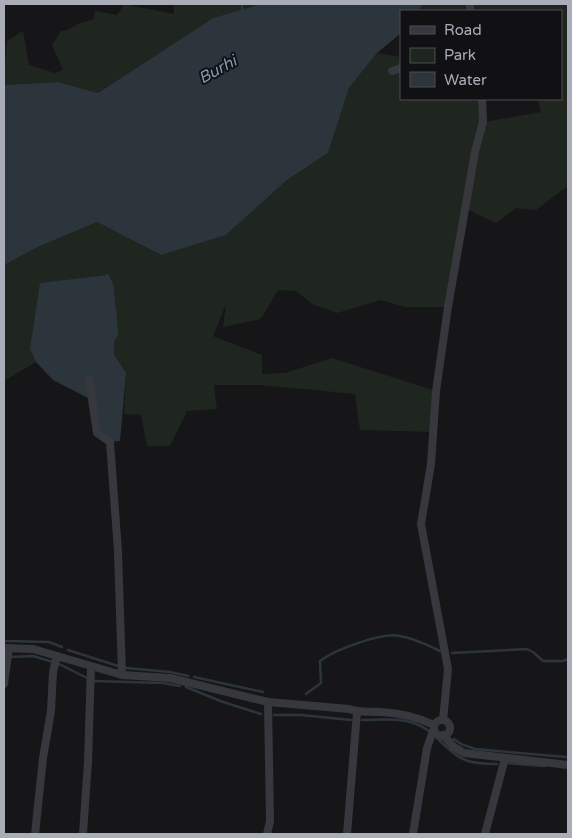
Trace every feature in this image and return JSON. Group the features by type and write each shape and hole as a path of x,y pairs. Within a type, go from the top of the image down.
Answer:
{"street":[{"path":"392,71 400,68"},
{"path":"443,720 448,669 421,524 431,464 436,391 475,152 483,122 482,100"},
{"path":"89,379 97,433 110,442 118,551 122,674"},
{"path":"4,684 6,648 33,649 122,674 170,678 268,702 349,709 357,712 407,715 420,718 434,727 436,733 443,735 454,747 464,753 568,764"},
{"path":"35,834 43,758 51,711 53,672 57,656"},
{"path":"83,834 88,762 91,666"},
{"path":"267,834 270,821 268,702"},
{"path":"347,834 357,712"},
{"path":"413,834 428,748 434,727 438,721 443,720"},
{"path":"443,720 448,724 449,729 443,735"},
{"path":"485,834 505,758"}],"green space":[{"path":"124,4 174,14 174,4 257,4 213,18 98,93 58,82 4,85 7,41 23,31 29,65 55,73 63,70 52,45 61,31 66,31 78,24 94,19 95,11 117,15"},
{"path":"423,4 567,4 568,186 536,210 516,208 496,223 466,209 448,307 405,307 381,300 337,313 312,304 296,291 278,290 261,319 223,327 226,304 213,336 262,355 262,374 285,373 332,358 436,391 434,432 360,430 355,394 260,385 214,385 217,409 187,411 170,446 147,446 141,415 124,414 126,373 114,354 117,332 30,348 36,362 4,381 4,265 38,247 97,222 161,255 226,235 287,180 328,153 349,88 377,53 400,57 400,100 482,100 484,122 541,112 538,100 562,100 562,10 419,10"}],"water":[{"name":"Burhi","path":"257,4 423,4 419,10 400,10 400,34 377,53 349,88 328,153 287,180 226,235 161,255 97,222 38,247 4,265 4,85 58,82 98,93 213,18"},
{"path":"108,275 112,284 117,332 114,354 126,373 120,441 110,442 97,433 92,400 53,380 36,362 30,349 40,283"}],"waterway":[{"path":"242,4 242,12"},
{"path":"107,275 112,284 117,332 115,338"},
{"path":"306,694 321,683 320,661 336,652 370,639 392,635 400,636 415,640 440,651"},
{"path":"4,641 49,642 62,647"},
{"path":"452,653 527,649 543,661 563,661 568,659"},
{"path":"68,650 118,666"},
{"path":"10,657 33,656 53,662"},
{"path":"59,664 87,678"},
{"path":"126,668 170,672 188,676"},
{"path":"194,677 263,692"},
{"path":"94,681 163,683 180,686"},
{"path":"186,687 223,702 261,714"},
{"path":"274,715 301,715 351,720"},
{"path":"362,720 405,721 421,726 429,731"},
{"path":"436,737 463,759 470,762 497,764"},
{"path":"454,739 461,744 475,749 566,757"},
{"path":"506,763 545,766"}]}
